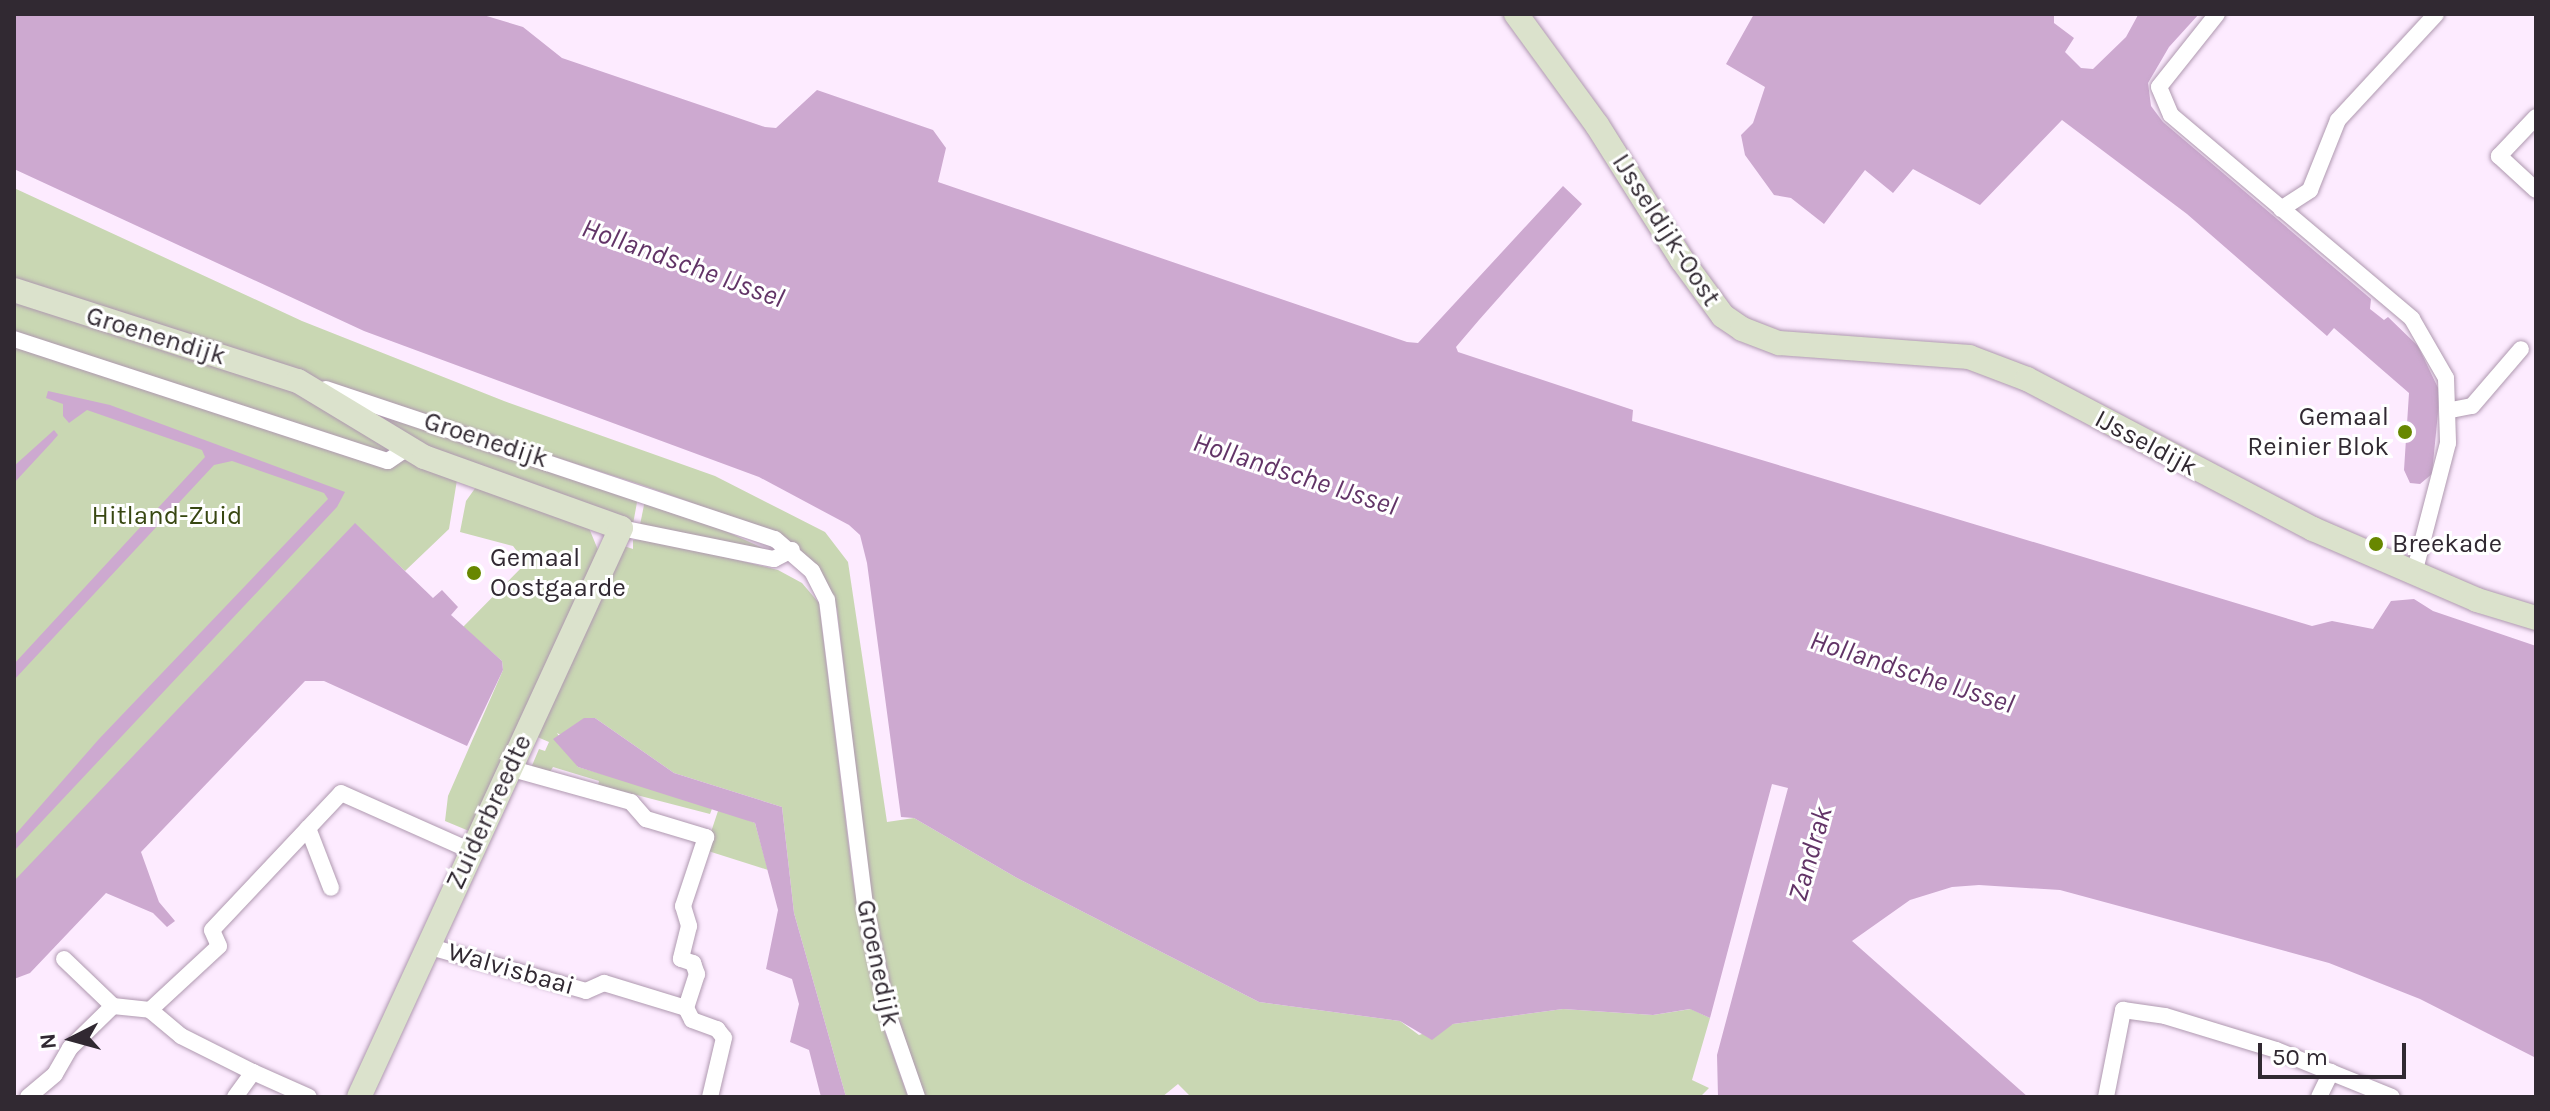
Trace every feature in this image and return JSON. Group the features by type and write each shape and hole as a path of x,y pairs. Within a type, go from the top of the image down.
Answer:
{"street":[{"name":"IJsseldijk-Oost","path":"1516,14 1597,125 1682,260 1723,316 1742,329"},
{"path":"2217,14 2159,87 2164,104 2281,209 2412,319 2439,358 2451,410 2437,500 2415,570"},
{"path":"2281,209 2310,190 2338,120 2436,14"},
{"path":"2536,117 2499,156 2536,190"},
{"name":"Groenendijk","path":"14,290 298,381"},
{"name":"IJsseldijk","path":"1742,329 1779,343 1969,357 2027,379 2313,529 2415,570 2477,600 2536,618"},
{"name":"Groenendijk","path":"14,339 251,417"},
{"path":"2451,410 2472,406 2521,349"},
{"name":"Groenedijk","path":"298,381 407,448 457,471 621,528 774,559 792,550"},
{"name":"Groenedijk","path":"298,381 615,482 775,539 792,550 812,571 827,600 865,907 888,1014 917,1097"},
{"name":"Groenedijk","path":"251,417 388,461 407,448"},
{"name":"Zuiderbreedte","path":"359,1097 621,528"},
{"path":"509,768 631,802 646,819 706,837 683,906 689,926 681,959 693,963 697,974 686,1008"},
{"path":"150,1010 219,946 212,930 341,793 471,851"},
{"path":"308,828 331,888"},
{"name":"Walvisbaai","path":"427,946 586,991 604,983 686,1008 692,1020 717,1029 724,1038 710,1097"},
{"path":"64,959 113,1006 150,1010 181,1036 309,1097"},
{"path":"28,1097 55,1074 70,1048 113,1006"},
{"path":"2106,1097 2123,1010 2203,1027 2392,1097"},
{"path":"235,1097 253,1072"},
{"path":"2319,1097 2331,1072"}],"green space":[{"path":"14,188 302,321 504,401 715,476 825,532 848,562 887,822 914,818 1017,878 1259,1002 1400,1021 1419,1035 1453,1024 1563,1009 1653,1015 1691,1009 1710,1018 1692,1080 1709,1088 1700,1097 1191,1097 1178,1084 1162,1097 924,1097 896,1012 870,892 837,609 825,583 802,556 698,505 642,485 14,283"},
{"name":"Hitland-Zuid","path":"14,298 638,497 633,524 457,480 449,529 405,571 360,529 14,908"},
{"path":"476,487 589,528 598,550 469,831 445,821 448,796 503,670 502,661 463,627 526,563 513,546 460,532 466,501"},
{"path":"645,500 704,521 771,552 640,525"},
{"path":"651,539 778,570 802,583 819,603 853,881 884,1029 908,1097 846,1097 794,913 782,807 674,773 595,718 573,726 563,736 557,733 578,767 713,806 710,814 598,785 599,781 553,767 550,772 531,768 539,749 545,751 549,742 535,736 624,546 633,549 633,540"},
{"path":"719,808 755,823 768,870 705,850"}],"water":[{"path":"14,14 480,14 523,27 562,58 765,127 776,128 817,90 933,130 946,148 938,182 1407,342 1418,343 1563,186 1582,204 1456,347 1458,352 1633,410 1632,421 2312,626 2332,621 2373,629 2391,601 2414,599 2433,611 2536,646 2536,1058 2420,999 2329,963 2060,890 1979,885 1952,887 1910,900 1852,941 2028,1097 1718,1097 1717,1055 1788,788 1772,784 1710,1018 1690,1009 1653,1015 1563,1009 1453,1024 1432,1040 1400,1021 1259,1002 1017,878 914,818 901,817 867,563 860,535 849,525 759,477 364,331 14,169"},
{"path":"1754,14 2054,14 2054,23 2074,38 2065,52 2081,68 2093,69 2126,37 2138,15 2199,14 2169,47 2148,83 2151,106 2163,122 2371,299 2370,309 2384,320 2388,317 2418,346 2440,392 2432,474 2420,484 2410,483 2404,470 2409,393 2334,328 2327,336 2187,214 2062,120 1980,205 1913,169 1893,193 1865,170 1824,224 1791,198 1774,195 1745,155 1741,135 1753,123 1765,87 1726,64"},
{"path":"48,391 110,405 345,492 337,507 14,851 14,836 99,739 328,499 324,493 232,461 214,465 14,680 14,664 205,457 202,450 87,410 69,423 63,416 63,404 46,398"},
{"path":"54,430 58,435 14,483 14,466"},
{"path":"355,523 433,598 442,590 458,607 451,615 502,661 503,670 467,746 324,681 305,681 141,852 159,902 175,921 167,927 153,913 106,893 30,973 14,979 14,881"},
{"path":"584,718 595,718 674,773 782,807 794,913 846,1097 821,1097 809,1050 790,1042 799,1004 792,979 766,969 778,910 755,823 578,767 553,739"}],"place":[{"name":"Gemaal Reinier Blok","path":"2405,432"},
{"name":"Breekade","path":"2376,544"},
{"name":"Gemaal Oostgaarde","path":"474,573"}],"water label":[{"name":"Hollandsche IJssel","path":"683,263"},
{"name":"Hollandsche IJssel","path":"1295,474"},
{"name":"Hollandsche IJssel","path":"1912,672"},
{"name":"Zandrak","path":"1810,854"}]}
